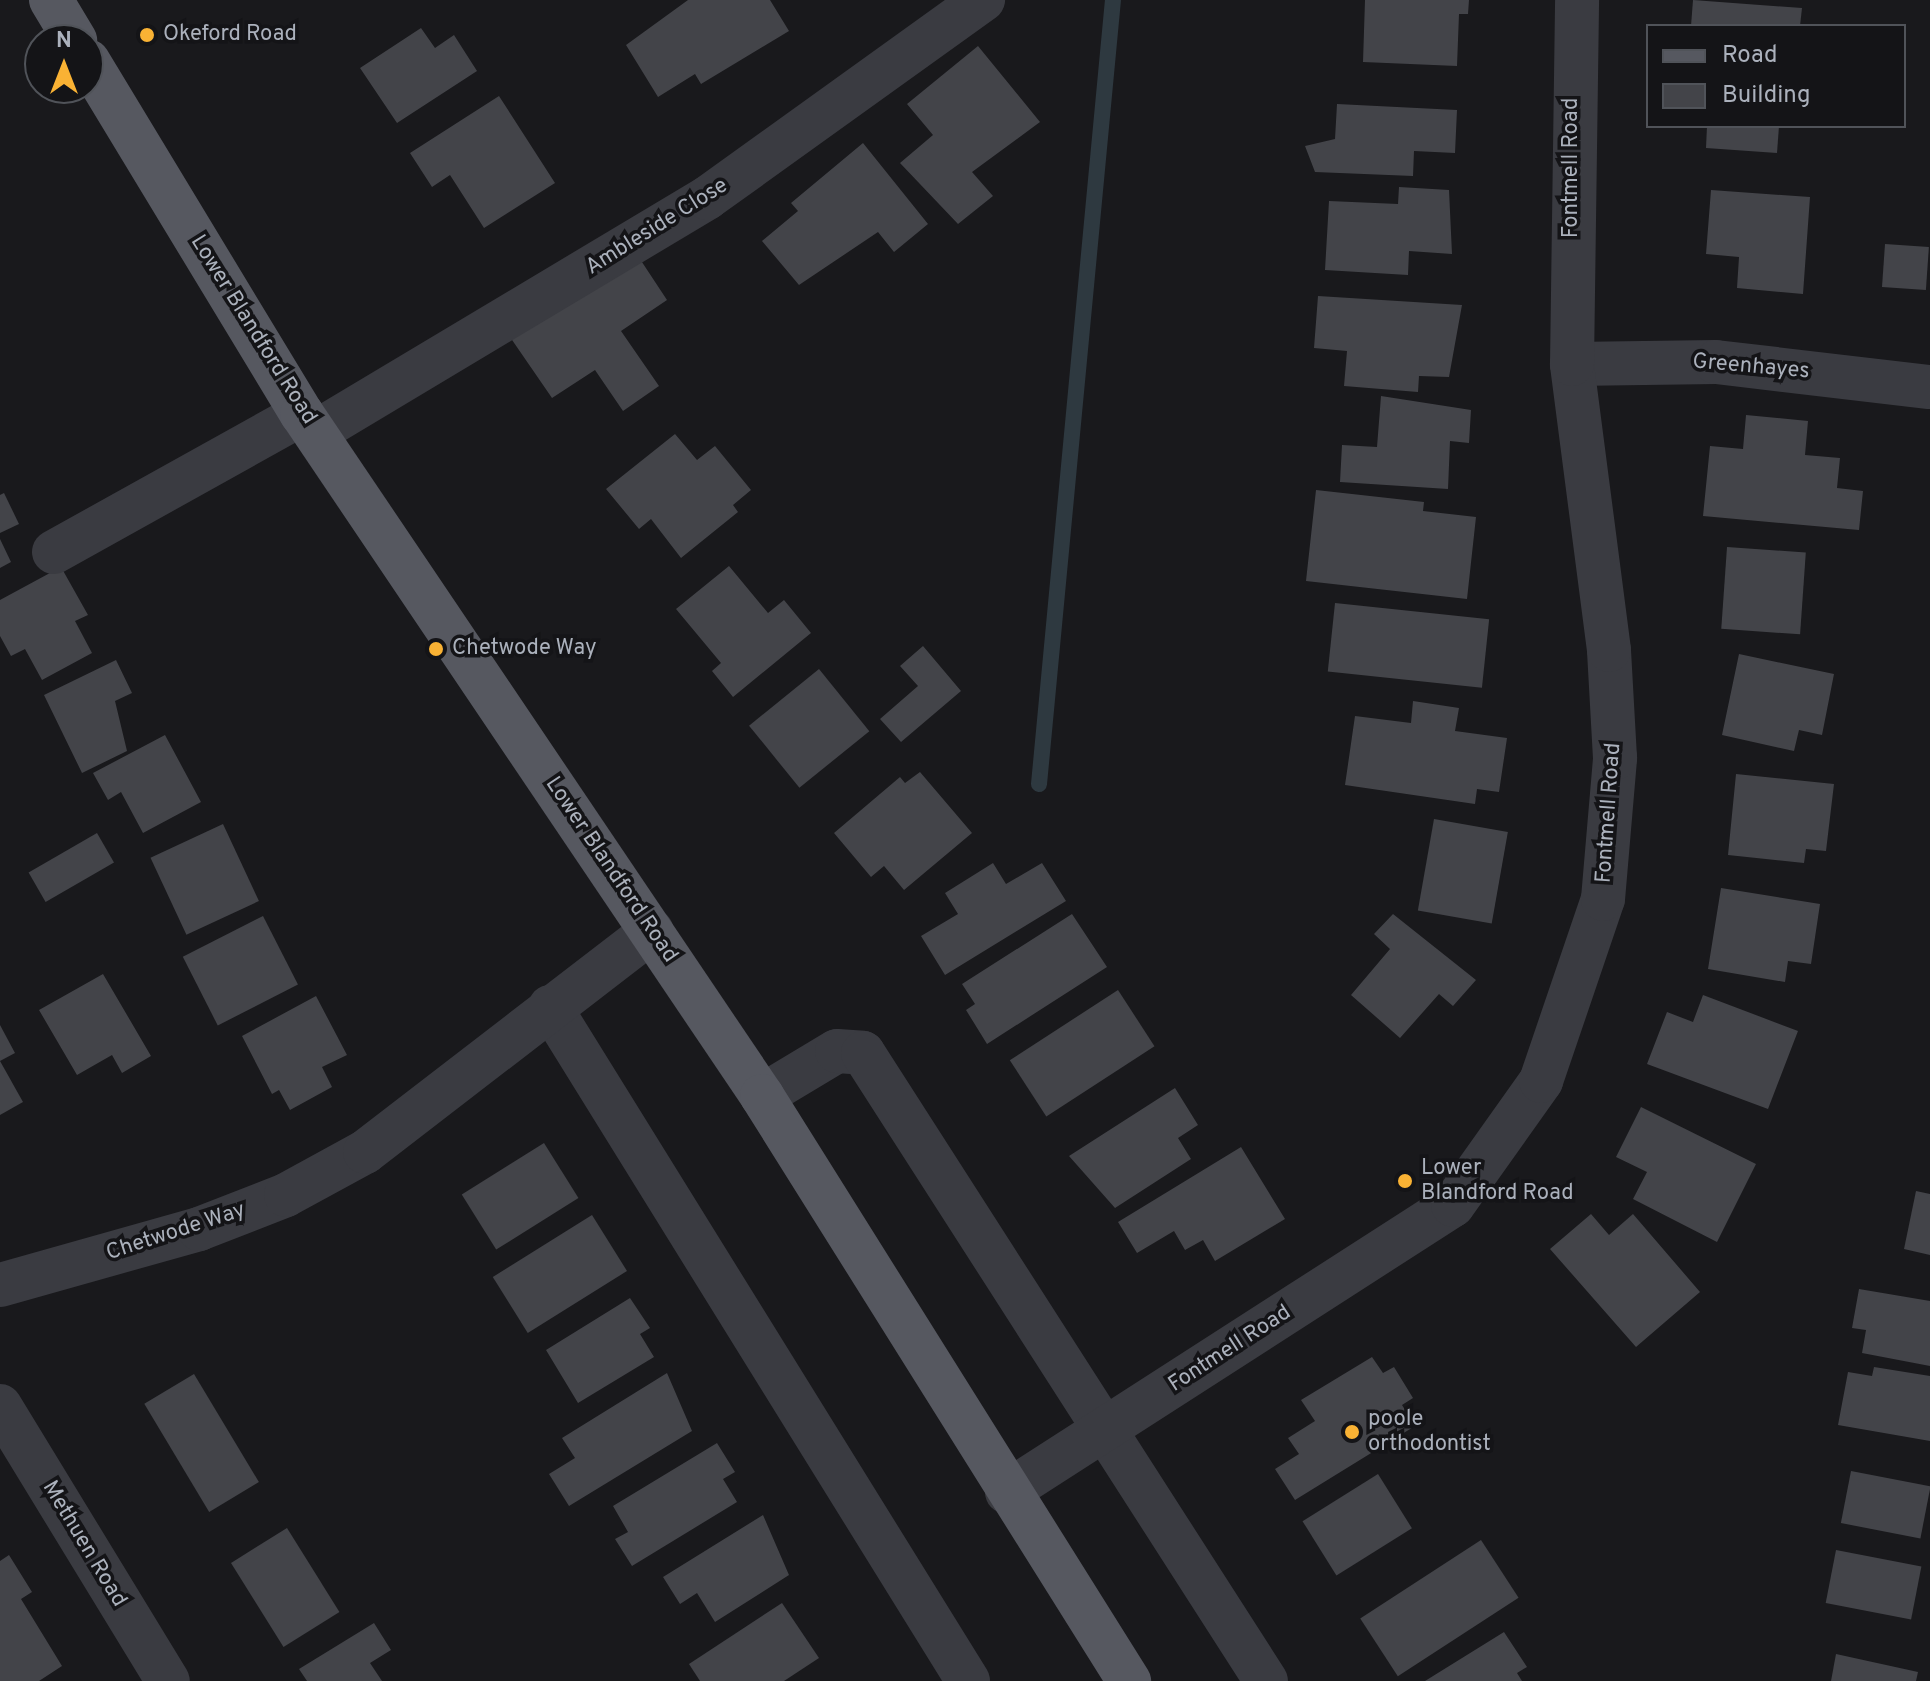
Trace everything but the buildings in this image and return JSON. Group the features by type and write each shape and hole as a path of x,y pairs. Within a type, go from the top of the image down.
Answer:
{"main road":[{"path":"51,0 65,24"},
{"name":"Lower Blandford Road","path":"104,87 309,423 762,1096 1007,1492 1129,1681"}],"street":[{"name":"Ambleside Close","path":"54,552 309,423 707,198 983,0"},
{"name":"Fontmell Road","path":"1007,1492 1453,1205 1541,1081 1603,899 1614,773 1609,650 1572,364 1577,0"},
{"name":"Greenhayes","path":"1572,364 1716,362 1930,387"},
{"name":"Chetwode Way","path":"0,1285 199,1229 286,1195 365,1152 652,931"},
{"path":"550,1007 968,1681"},
{"path":"762,1096 837,1051 863,1053 1109,1428 1266,1681"},
{"name":"Methuen Road","path":"0,1406 168,1681"}],"waterway":[{"path":"1039,784 1113,0"}],"place":[{"name":"Okeford Road","path":"147,35"},
{"name":"Chetwode Way","path":"436,649"},
{"name":"Lower Blandford Road","path":"1405,1181"},
{"name":"poole orthodontist","path":"1352,1432"}]}
